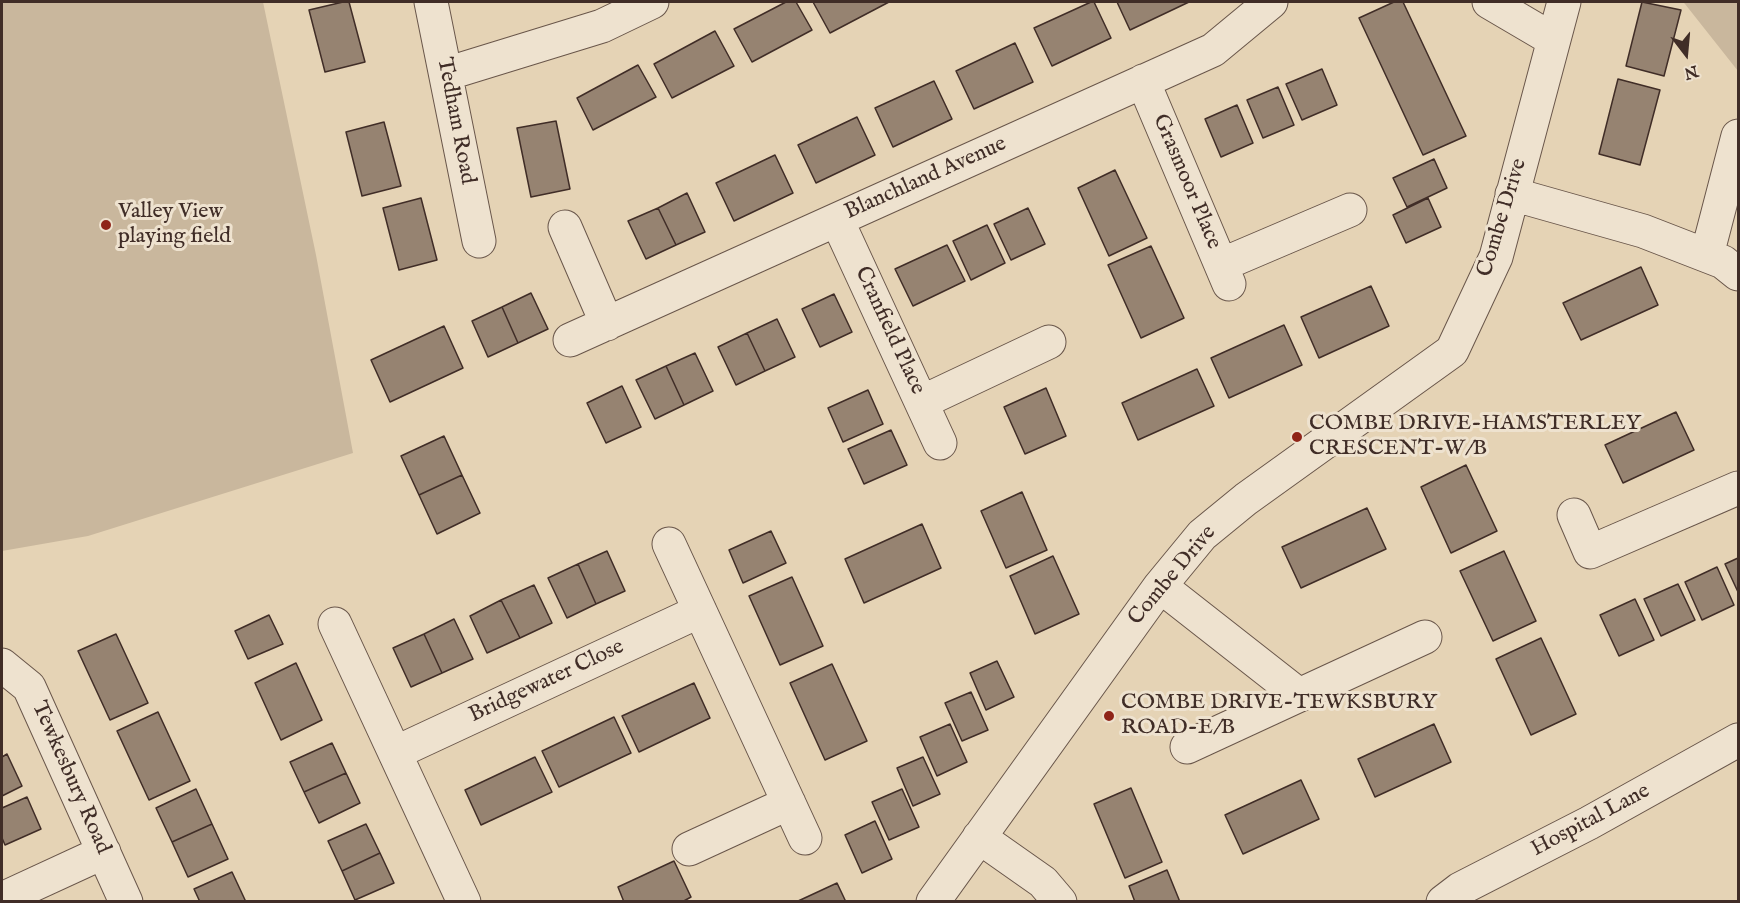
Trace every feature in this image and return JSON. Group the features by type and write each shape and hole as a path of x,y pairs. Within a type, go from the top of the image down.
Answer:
{"street":[{"name":"Tedham Road","path":"431,2 479,242"},
{"path":"446,74 602,26 652,2"},
{"name":"Blanchland Avenue","path":"570,340 1213,50 1271,2"},
{"path":"1489,2 1552,39"},
{"name":"Combe Drive","path":"933,902 1160,586 1202,535 1246,499 1452,351 1496,257 1552,39 1564,2"},
{"name":"Grasmoor Place","path":"1143,81 1225,275 1350,210"},
{"path":"1707,255 1738,136"},
{"path":"1512,194 1643,231 1723,261 1738,274"},
{"name":"Cranfield Place","path":"837,219 940,443"},
{"path":"565,227 608,324"},
{"path":"922,402 1049,342"},
{"path":"1574,515 1590,552 1738,488"},
{"path":"669,544 806,838"},
{"path":"1160,586 1299,695"},
{"name":"Bridgewater Close","path":"395,753 700,611"},
{"path":"335,624 464,902"},
{"path":"1186,747 1425,637"},
{"name":"Tewkesbury Road","path":"2,665 29,687 126,902"},
{"name":"Hospital Lane","path":"1443,902 1460,889 1588,823 1738,740"},
{"path":"689,849 789,803"},
{"path":"979,837 1043,882 1060,902"},
{"path":"2,899 104,852"}],"shaded area":[{"name":"Valley View playing field","path":"2,2 263,2 316,255 353,453 88,536 2,551"},
{"path":"1683,2 1738,2 1738,71 1685,4"}],"building":[{"path":"349,2 365,62 325,72 309,10"},
{"path":"786,2 796,2 812,30 752,62 734,29"},
{"path":"813,2 889,2 830,33"},
{"path":"1094,2 1111,38 1052,66 1034,28"},
{"path":"1117,2 1189,2 1130,30"},
{"path":"1394,2 1403,2 1466,136 1423,155 1359,18"},
{"path":"1642,2 1681,10 1664,76 1626,66"},
{"path":"715,31 734,66 672,98 654,64"},
{"path":"1015,43 1033,82 974,109 956,71"},
{"path":"638,65 656,97 593,130 577,98"},
{"path":"1322,69 1337,105 1302,120 1286,84"},
{"path":"1618,79 1660,90 1640,165 1599,154"},
{"path":"934,81 952,119 893,147 875,108"},
{"path":"1278,87 1294,125 1263,138 1247,100"},
{"path":"1237,105 1253,143 1221,157 1205,119"},
{"path":"857,117 875,155 816,183 798,145"},
{"path":"556,121 570,189 531,197 517,128"},
{"path":"384,122 401,186 362,196 346,132"},
{"path":"775,155 793,193 734,221 716,183"},
{"path":"1434,159 1447,188 1407,207 1393,178"},
{"path":"1115,170 1147,238 1109,256 1078,188"},
{"path":"687,193 705,232 676,245 658,208"},
{"path":"421,198 437,260 399,270 383,208"},
{"path":"1428,198 1441,227 1406,243 1393,215"},
{"path":"658,208 676,245 646,259 628,221"},
{"path":"1028,208 1045,244 1011,260 994,224"},
{"path":"987,225 1005,263 971,280 953,241"},
{"path":"947,245 965,281 913,306 895,269"},
{"path":"1151,246 1184,318 1141,338 1108,265"},
{"path":"1641,267 1658,305 1581,340 1563,303"},
{"path":"1371,286 1389,326 1319,358 1301,317"},
{"path":"531,293 548,329 518,343 502,307"},
{"path":"834,294 852,332 820,347 802,309"},
{"path":"502,307 518,343 488,357 472,321"},
{"path":"777,319 795,357 765,371 747,333"},
{"path":"1284,325 1302,365 1229,398 1211,358"},
{"path":"444,326 463,368 390,402 371,360"},
{"path":"747,333 765,371 736,385 718,347"},
{"path":"695,353 713,391 684,405 666,366"},
{"path":"666,366 684,405 655,419 636,380"},
{"path":"1197,369 1214,406 1138,440 1122,403"},
{"path":"622,386 641,427 606,443 587,403"},
{"path":"1046,388 1066,436 1025,454 1004,407"},
{"path":"868,390 883,424 843,442 828,408"},
{"path":"1676,412 1694,450 1623,483 1605,445"},
{"path":"891,430 907,465 864,484 848,449"},
{"path":"444,436 462,475 419,495 401,456"},
{"path":"1466,465 1497,531 1451,553 1421,487"},
{"path":"462,475 480,513 437,534 419,495"},
{"path":"1022,492 1047,550 1006,568 981,511"},
{"path":"1367,508 1386,549 1301,588 1282,547"},
{"path":"922,524 941,568 864,603 845,559"},
{"path":"771,531 786,563 743,583 729,550"},
{"path":"607,551 625,591 596,604 578,564"},
{"path":"1504,551 1536,621 1493,641 1460,571"},
{"path":"1053,556 1079,614 1035,634 1010,576"},
{"path":"1738,558 1738,592 1725,564"},
{"path":"578,564 596,604 567,618 548,578"},
{"path":"1717,567 1734,605 1702,620 1685,582"},
{"path":"792,577 823,646 780,665 749,596"},
{"path":"1678,584 1695,620 1661,636 1644,599"},
{"path":"534,585 552,623 520,638 501,600"},
{"path":"1635,599 1654,640 1619,656 1600,615"},
{"path":"501,600 520,638 487,653 470,616"},
{"path":"269,615 283,644 248,659 235,631"},
{"path":"454,619 473,659 442,673 424,634"},
{"path":"116,634 148,703 110,720 78,651"},
{"path":"424,634 442,673 411,687 393,648"},
{"path":"1541,638 1576,714 1531,735 1496,659"},
{"path":"997,661 1014,697 986,710 970,673"},
{"path":"296,663 322,720 281,740 255,683"},
{"path":"832,664 867,741 825,760 790,683"},
{"path":"694,683 710,718 639,752 622,716"},
{"path":"971,692 988,730 962,741 945,703"},
{"path":"158,712 190,781 149,800 117,731"},
{"path":"614,717 631,753 559,787 542,751"},
{"path":"950,724 967,762 937,776 920,737"},
{"path":"1434,724 1451,762 1375,797 1358,759"},
{"path":"332,743 346,773 304,792 290,762"},
{"path":"7,754 22,786 2,796 2,757"},
{"path":"535,757 552,792 481,825 465,790"},
{"path":"923,757 940,794 913,806 897,768"},
{"path":"346,773 360,803 319,823 304,792"},
{"path":"1301,780 1319,819 1243,854 1225,815"},
{"path":"1131,788 1162,862 1125,878 1094,804"},
{"path":"196,789 212,824 172,842 156,808"},
{"path":"902,789 919,827 889,840 872,802"},
{"path":"27,797 41,829 5,845 2,838 2,808"},
{"path":"875,821 892,859 862,873 845,835"},
{"path":"212,824 228,859 188,877 172,842"},
{"path":"366,824 380,853 342,871 328,841"},
{"path":"380,853 394,883 355,900 342,871"},
{"path":"674,861 691,897 682,902 624,902 618,887"},
{"path":"1167,870 1180,902 1135,902 1129,886"},
{"path":"232,872 246,902 200,902 194,889"},
{"path":"837,883 846,902 796,902"}],"place":[{"name":"Valley View playing field","path":"106,225"},
{"name":"COMBE DRIVE-HAMSTERLEY CRESCENT-W/B","path":"1297,437"},
{"name":"COMBE DRIVE-TEWKSBURY ROAD-E/B","path":"1109,716"}]}
